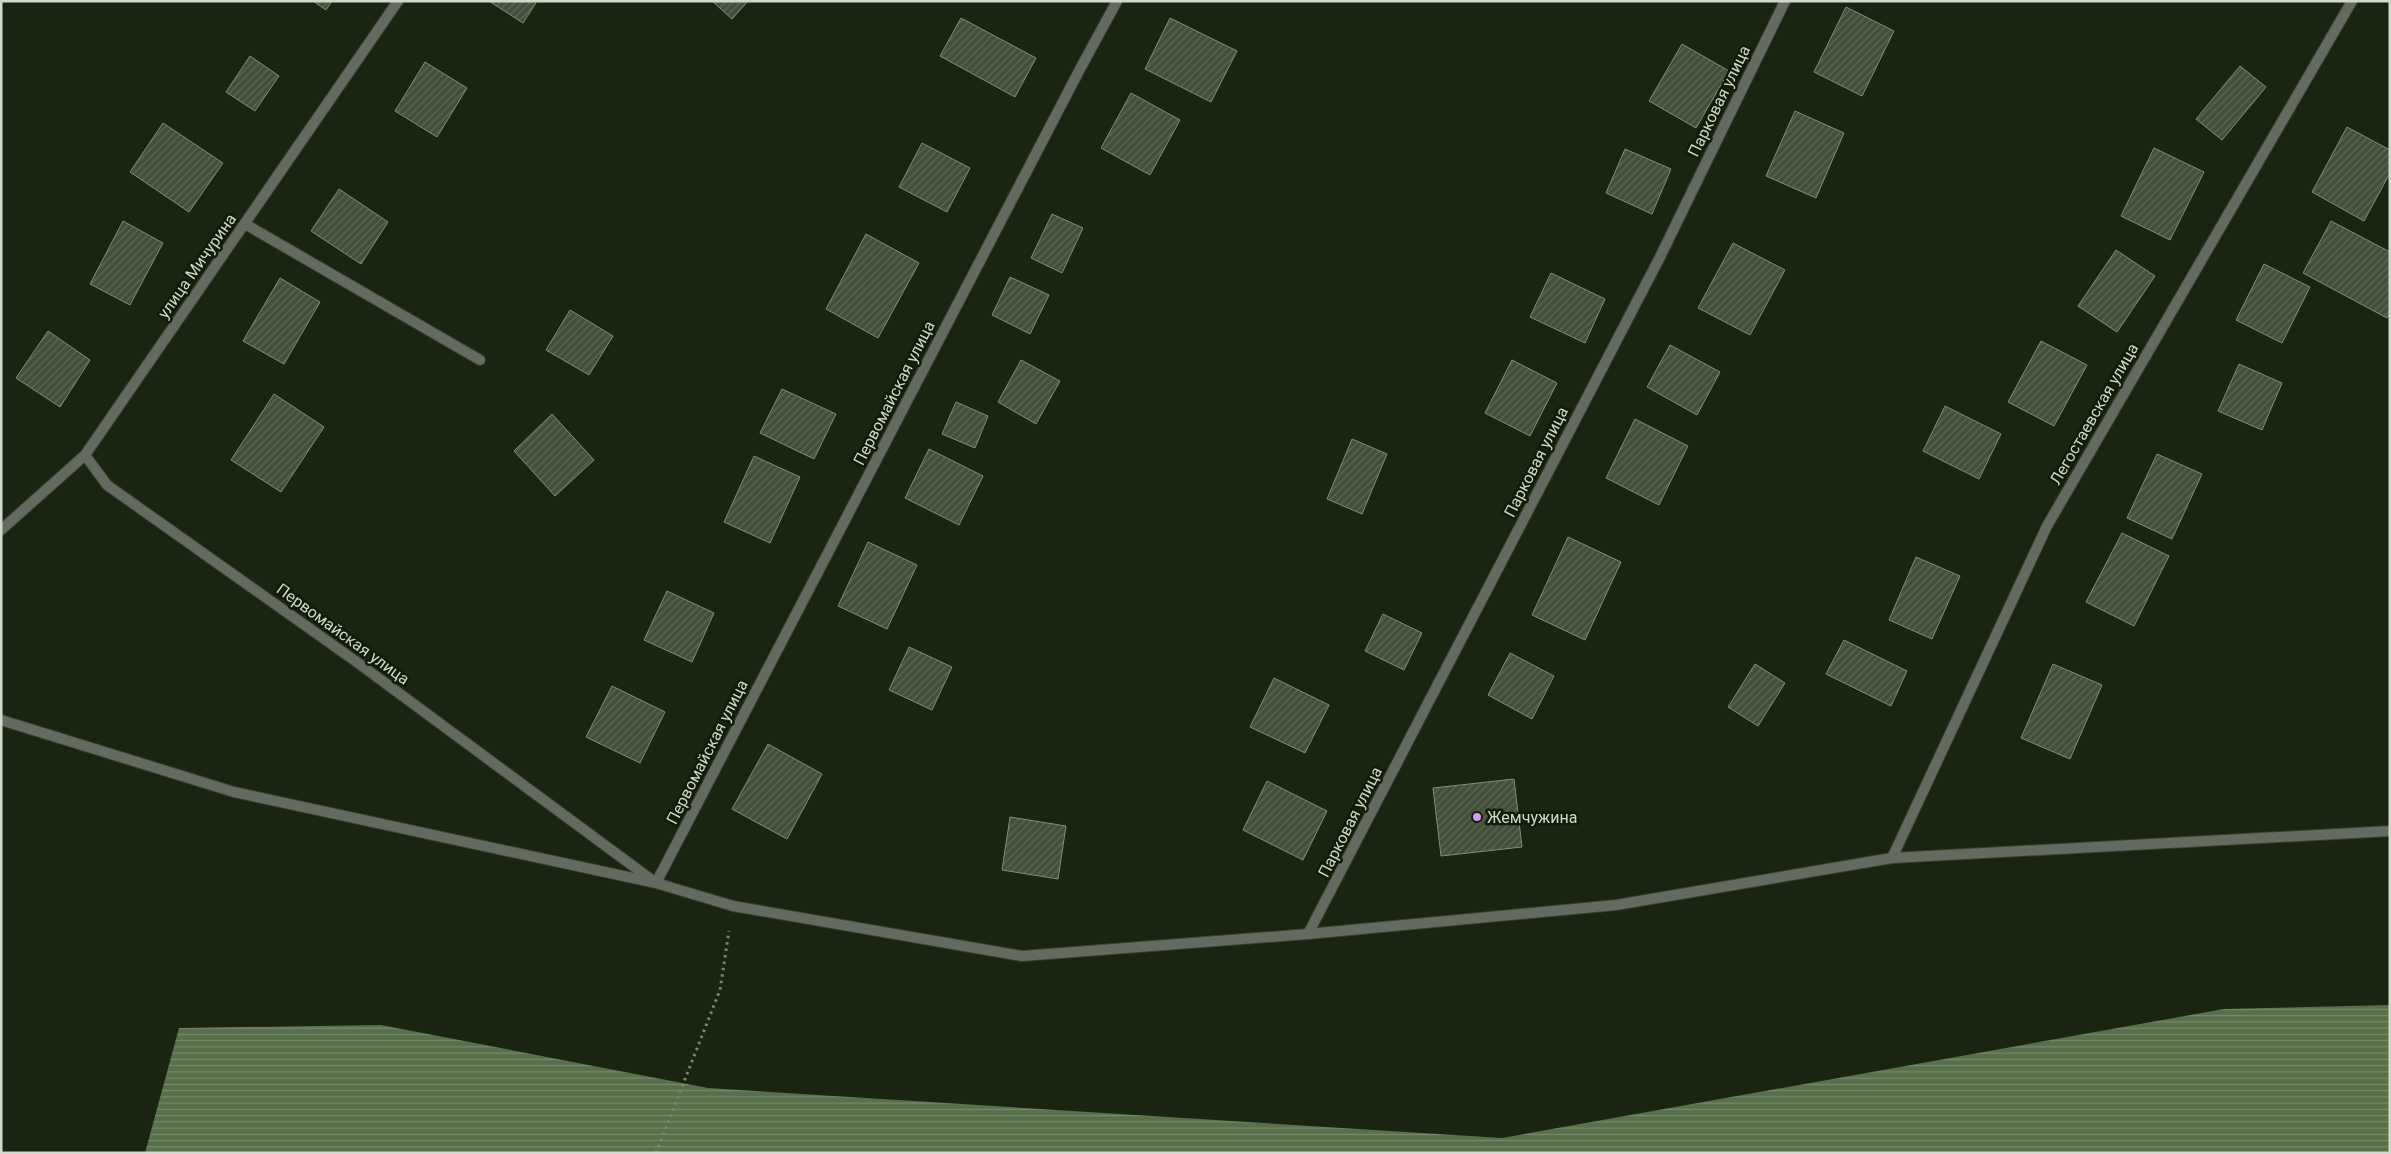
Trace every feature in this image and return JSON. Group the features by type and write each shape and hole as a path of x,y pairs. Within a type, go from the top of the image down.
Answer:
{"street":[{"name":"улица Мичурина","path":"1,530 85,455 398,1"},
{"name":"Первомайская улица","path":"85,455 107,486 354,660 656,884 1117,1"},
{"name":"Парковая улица","path":"1308,934 1659,260 1785,1"},
{"name":"Легостаевская улица","path":"1892,858 2047,526 2352,1"},
{"path":"244,224 480,360"},
{"path":"1,720 234,792 656,884 733,906 1022,956 1308,934 1616,905 1892,858 2390,831"}],"path":[{"path":"656,1153 720,990 733,906"}],"shaded area":[{"path":"2390,1005 2390,1153 145,1153 179,1028 381,1025 708,1088 1502,1138 2224,1009"}],"building":[{"path":"313,1 332,1 326,10"},
{"path":"489,1 537,1 523,23"},
{"path":"712,1 748,1 732,19"},
{"path":"1846,7 1894,31 1862,96 1814,72"},
{"path":"961,18 1036,58 1015,97 940,56"},
{"path":"1170,18 1237,51 1211,102 1145,69"},
{"path":"1682,44 1729,71 1696,128 1649,101"},
{"path":"250,56 279,76 255,111 226,92"},
{"path":"425,62 467,88 437,137 395,111"},
{"path":"2240,66 2266,87 2222,140 2196,119"},
{"path":"1131,93 1180,120 1150,175 1101,148"},
{"path":"1795,111 1844,133 1816,198 1766,176"},
{"path":"163,123 223,163 189,212 130,172"},
{"path":"2347,127 2390,150 2390,173 2364,221 2312,192"},
{"path":"922,143 970,168 947,212 899,187"},
{"path":"2154,148 2204,172 2170,240 2121,216"},
{"path":"1625,149 1671,169 1652,214 1606,193"},
{"path":"339,189 388,222 361,264 311,231"},
{"path":"1052,214 1083,228 1062,273 1031,258"},
{"path":"123,221 163,243 130,305 90,284"},
{"path":"2331,221 2390,252 2390,312 2387,318 2303,273"},
{"path":"866,234 919,263 878,338 826,309"},
{"path":"1733,243 1785,270 1750,335 1698,308"},
{"path":"2116,250 2155,276 2117,332 2078,306"},
{"path":"2264,264 2310,287 2282,343 2236,320"},
{"path":"1551,273 1605,299 1585,343 1530,317"},
{"path":"1010,277 1049,295 1030,334 992,315"},
{"path":"280,278 320,302 284,364 243,341"},
{"path":"570,310 613,336 589,375 546,350"},
{"path":"48,331 90,360 60,407 16,378"},
{"path":"2041,341 2087,365 2054,426 2008,402"},
{"path":"1670,345 1720,372 1697,415 1647,387"},
{"path":"1021,360 1060,381 1036,424 998,402"},
{"path":"1512,360 1557,383 1530,436 1485,413"},
{"path":"2239,364 2282,383 2262,430 2218,411"},
{"path":"782,389 836,414 814,459 760,433"},
{"path":"274,394 324,427 281,492 231,460"},
{"path":"956,402 988,416 975,448 942,434"},
{"path":"1945,406 2001,434 1979,479 1923,451"},
{"path":"552,414 594,460 555,496 514,451"},
{"path":"1635,419 1688,446 1659,505 1606,478"},
{"path":"1352,439 1387,454 1362,514 1327,499"},
{"path":"929,449 983,476 959,525 905,498"},
{"path":"2157,454 2202,474 2172,539 2127,518"},
{"path":"754,456 800,477 770,543 724,522"},
{"path":"2122,533 2169,556 2134,626 2086,602"},
{"path":"1568,537 1621,562 1585,640 1532,615"},
{"path":"868,542 917,565 887,629 838,606"},
{"path":"1916,557 1960,576 1932,639 1889,620"},
{"path":"667,591 714,613 692,662 644,640"},
{"path":"1383,614 1422,633 1404,670 1365,651"},
{"path":"1844,640 1907,671 1891,706 1826,674"},
{"path":"909,647 952,667 932,710 889,690"},
{"path":"1510,653 1554,676 1532,719 1488,695"},
{"path":"1755,664 1785,683 1758,726 1728,707"},
{"path":"2053,664 2102,685 2070,759 2021,738"},
{"path":"1274,678 1329,705 1305,753 1250,727"},
{"path":"612,686 665,712 640,763 586,737"},
{"path":"768,744 822,774 787,839 732,809"},
{"name":"Жемчужина","path":"1514,779 1522,847 1441,856 1433,788"},
{"path":"1267,781 1327,811 1303,860 1243,830"},
{"path":"1010,817 1066,826 1058,879 1002,870"}],"place":[{"name":"Жемчужина","path":"1477,817"}]}
